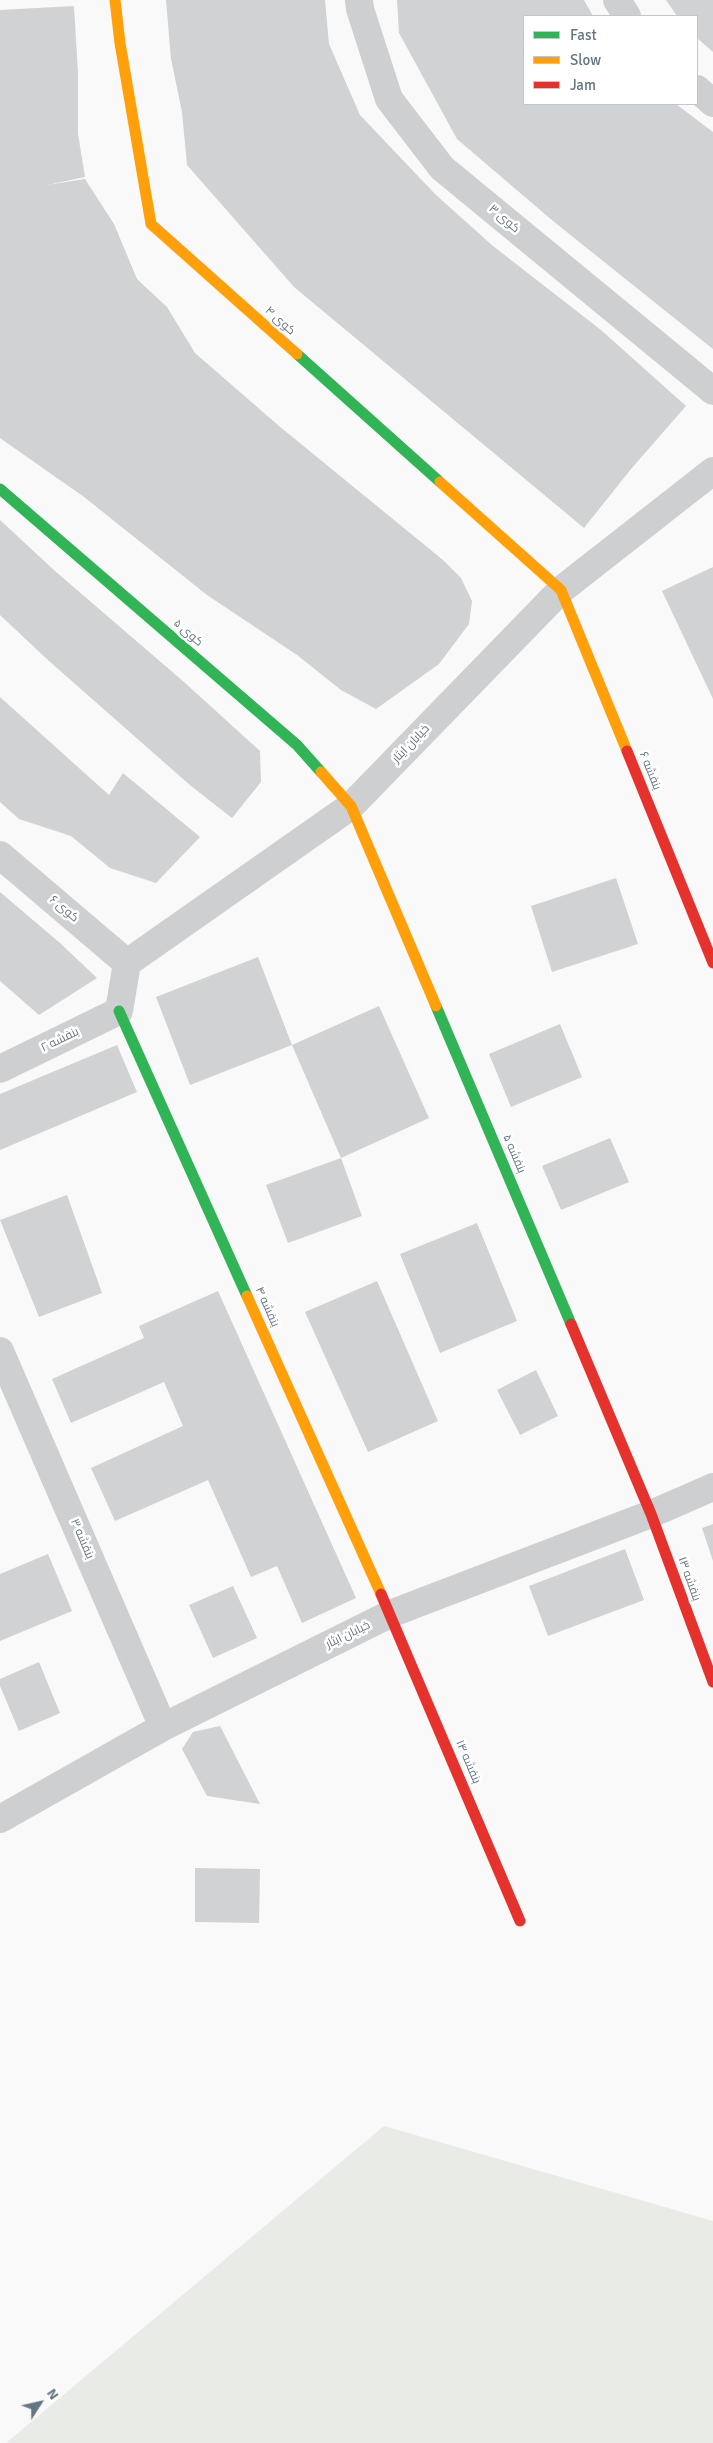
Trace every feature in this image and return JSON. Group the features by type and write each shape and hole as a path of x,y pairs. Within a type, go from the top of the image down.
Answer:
{"street":[{"name":"کوی ۴","path":"115,0 120,43 151,224 561,590"},
{"name":"کوی ۳","path":"359,0 360,9 389,100 442,168 713,392"},
{"path":"617,0 626,15"},
{"path":"698,90 713,103"},
{"name":"خیابان ایثار","path":"127,963 351,806 561,590 713,472"},
{"name":"کوی ۵","path":"0,489 297,745 351,806"},
{"name":"بنفشه ۶","path":"561,590 713,963"},
{"name":"بنفشه ۵","path":"351,806 651,1514"},
{"name":"کوی ۶","path":"0,856 127,963"},
{"path":"119,1011 127,963"},
{"name":"بنفشه ۲","path":"0,1070 119,1011"},
{"name":"بنفشه ۴","path":"119,1011 390,1614"},
{"name":"بنفشه ۳","path":"0,1351 163,1727"},
{"name":"خیابان ایثار","path":"0,1819 163,1727 390,1614 651,1514 713,1487"},
{"name":"بنفشه ۱۳","path":"651,1514 713,1682"},
{"name":"بنفشه ۱۴","path":"390,1614 520,1921"}],"shaded area":[{"path":"384,2126 713,2221 713,2443 6,2443"}],"building":[{"path":"166,0 325,0 329,44 360,115 436,195 493,246 601,330 686,406 631,469 584,528 294,287 187,165 182,112 171,59"},
{"path":"397,0 584,0 592,15 523,15 523,105 677,105 713,132 713,349 553,221 457,139 399,33"},
{"path":"666,0 713,0 713,52 698,39 698,15 676,15"},
{"path":"74,6 78,73 78,134 85,177 47,185 85,179 114,224 137,279 167,307 195,353 279,426 443,560 461,578 472,601 469,624 439,664 376,709 341,690 297,655 207,595 84,497 0,438 0,10"},
{"path":"0,520 55,571 184,682 260,751 261,782 232,818 191,786 49,661 0,615"},
{"path":"713,567 713,699 662,591"},
{"path":"0,697 109,795 123,773 200,837 156,883 110,868 71,836 19,819 0,802"},
{"path":"616,878 638,944 552,972 531,906"},
{"path":"0,892 60,943 97,978 39,1015 0,981"},
{"path":"258,957 292,1045 190,1085 156,997"},
{"path":"379,1006 429,1118 341,1158 292,1045"},
{"path":"560,1024 582,1077 511,1107 489,1054"},
{"path":"117,1045 137,1092 0,1150 0,1094"},
{"path":"610,1138 629,1182 561,1210 542,1166"},
{"path":"341,1158 362,1216 288,1243 266,1185"},
{"path":"67,1195 102,1293 39,1317 0,1220"},
{"path":"477,1223 517,1321 440,1353 400,1254"},
{"path":"377,1281 438,1421 368,1452 305,1312"},
{"path":"218,1291 356,1598 302,1623 277,1566 251,1577 208,1480 115,1521 91,1468 183,1426 164,1382 71,1423 52,1379 144,1338 139,1326"},
{"path":"536,1370 558,1416 520,1435 497,1390"},
{"path":"713,1524 713,1561 702,1528"},
{"path":"625,1549 644,1600 548,1636 529,1586"},
{"path":"48,1554 72,1611 0,1641 0,1574"},
{"path":"233,1586 257,1638 213,1658 189,1605"},
{"path":"39,1662 60,1713 19,1731 0,1686 0,1679"},
{"path":"220,1726 260,1804 207,1796 182,1749 193,1732"},
{"path":"195,1868 260,1869 259,1923 195,1922"}],"traffic: fast":[{"path":"297,354 440,482"},
{"path":"0,489 297,745 321,772"},
{"path":"436,1006 571,1324"},
{"path":"119,1011 247,1296"}],"traffic: slow":[{"path":"115,0 120,43 151,224 297,354"},
{"path":"440,482 561,590 627,751"},
{"path":"321,772 351,806 436,1006"},
{"path":"247,1296 381,1594"}],"traffic: jam":[{"path":"627,751 713,963"},
{"path":"571,1324 651,1514 713,1682"},
{"path":"381,1594 520,1921"}]}
